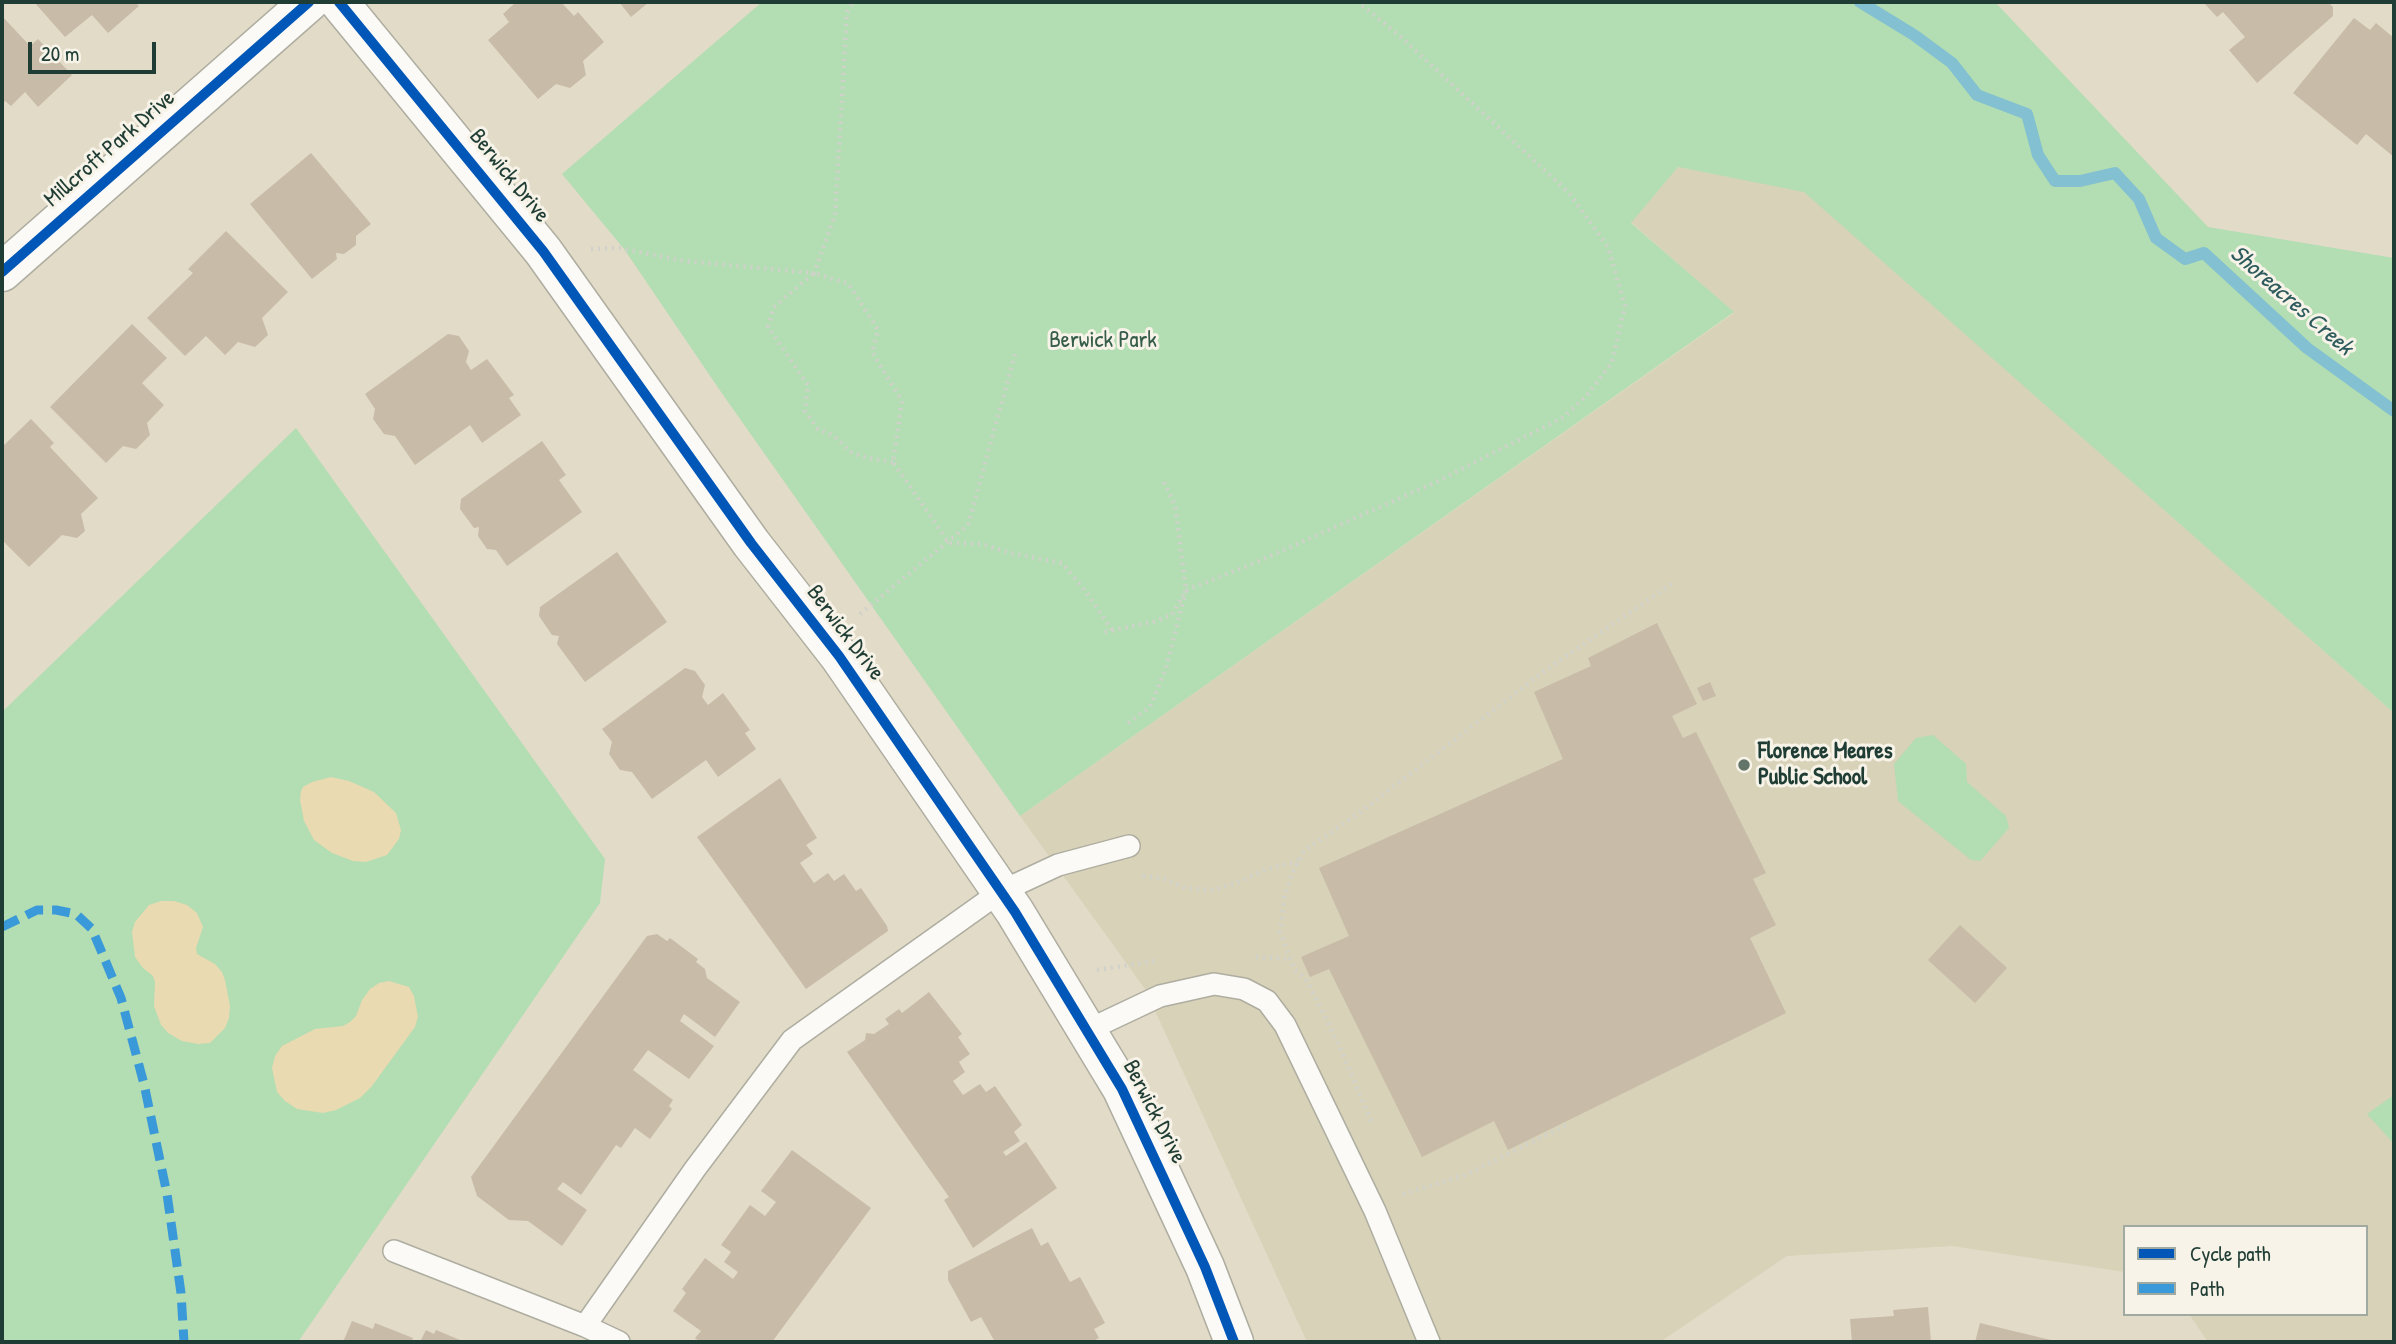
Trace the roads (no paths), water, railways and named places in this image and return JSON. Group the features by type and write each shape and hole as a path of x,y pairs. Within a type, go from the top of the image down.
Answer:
{"street":[{"name":"Millcroft Park Drive","path":"2,272 309,2"},
{"name":"Berwick Drive","path":"339,2 543,251 751,544 827,640 1000,892 1122,1089 1205,1266 1234,1342"}],"lane":[{"path":"585,1326 695,1169 792,1040 1000,892 1058,865 1129,846"},
{"path":"1087,1031 1160,996 1214,984 1244,989 1267,1001 1285,1025 1375,1211 1429,1342"},
{"path":"394,1251 619,1342"}],"waterway":[{"name":"Shoreacres Creek","path":"1860,2 1914,35 1952,63 1977,95 2027,114 2038,155 2055,181 2080,181 2115,173 2139,199 2156,238 2185,259 2204,253 2307,348 2394,411"}],"place":[{"name":"Florence Meares Public School","path":"1744,765"}],"park label":[{"name":"Berwick Park","path":"1103,341"}]}
